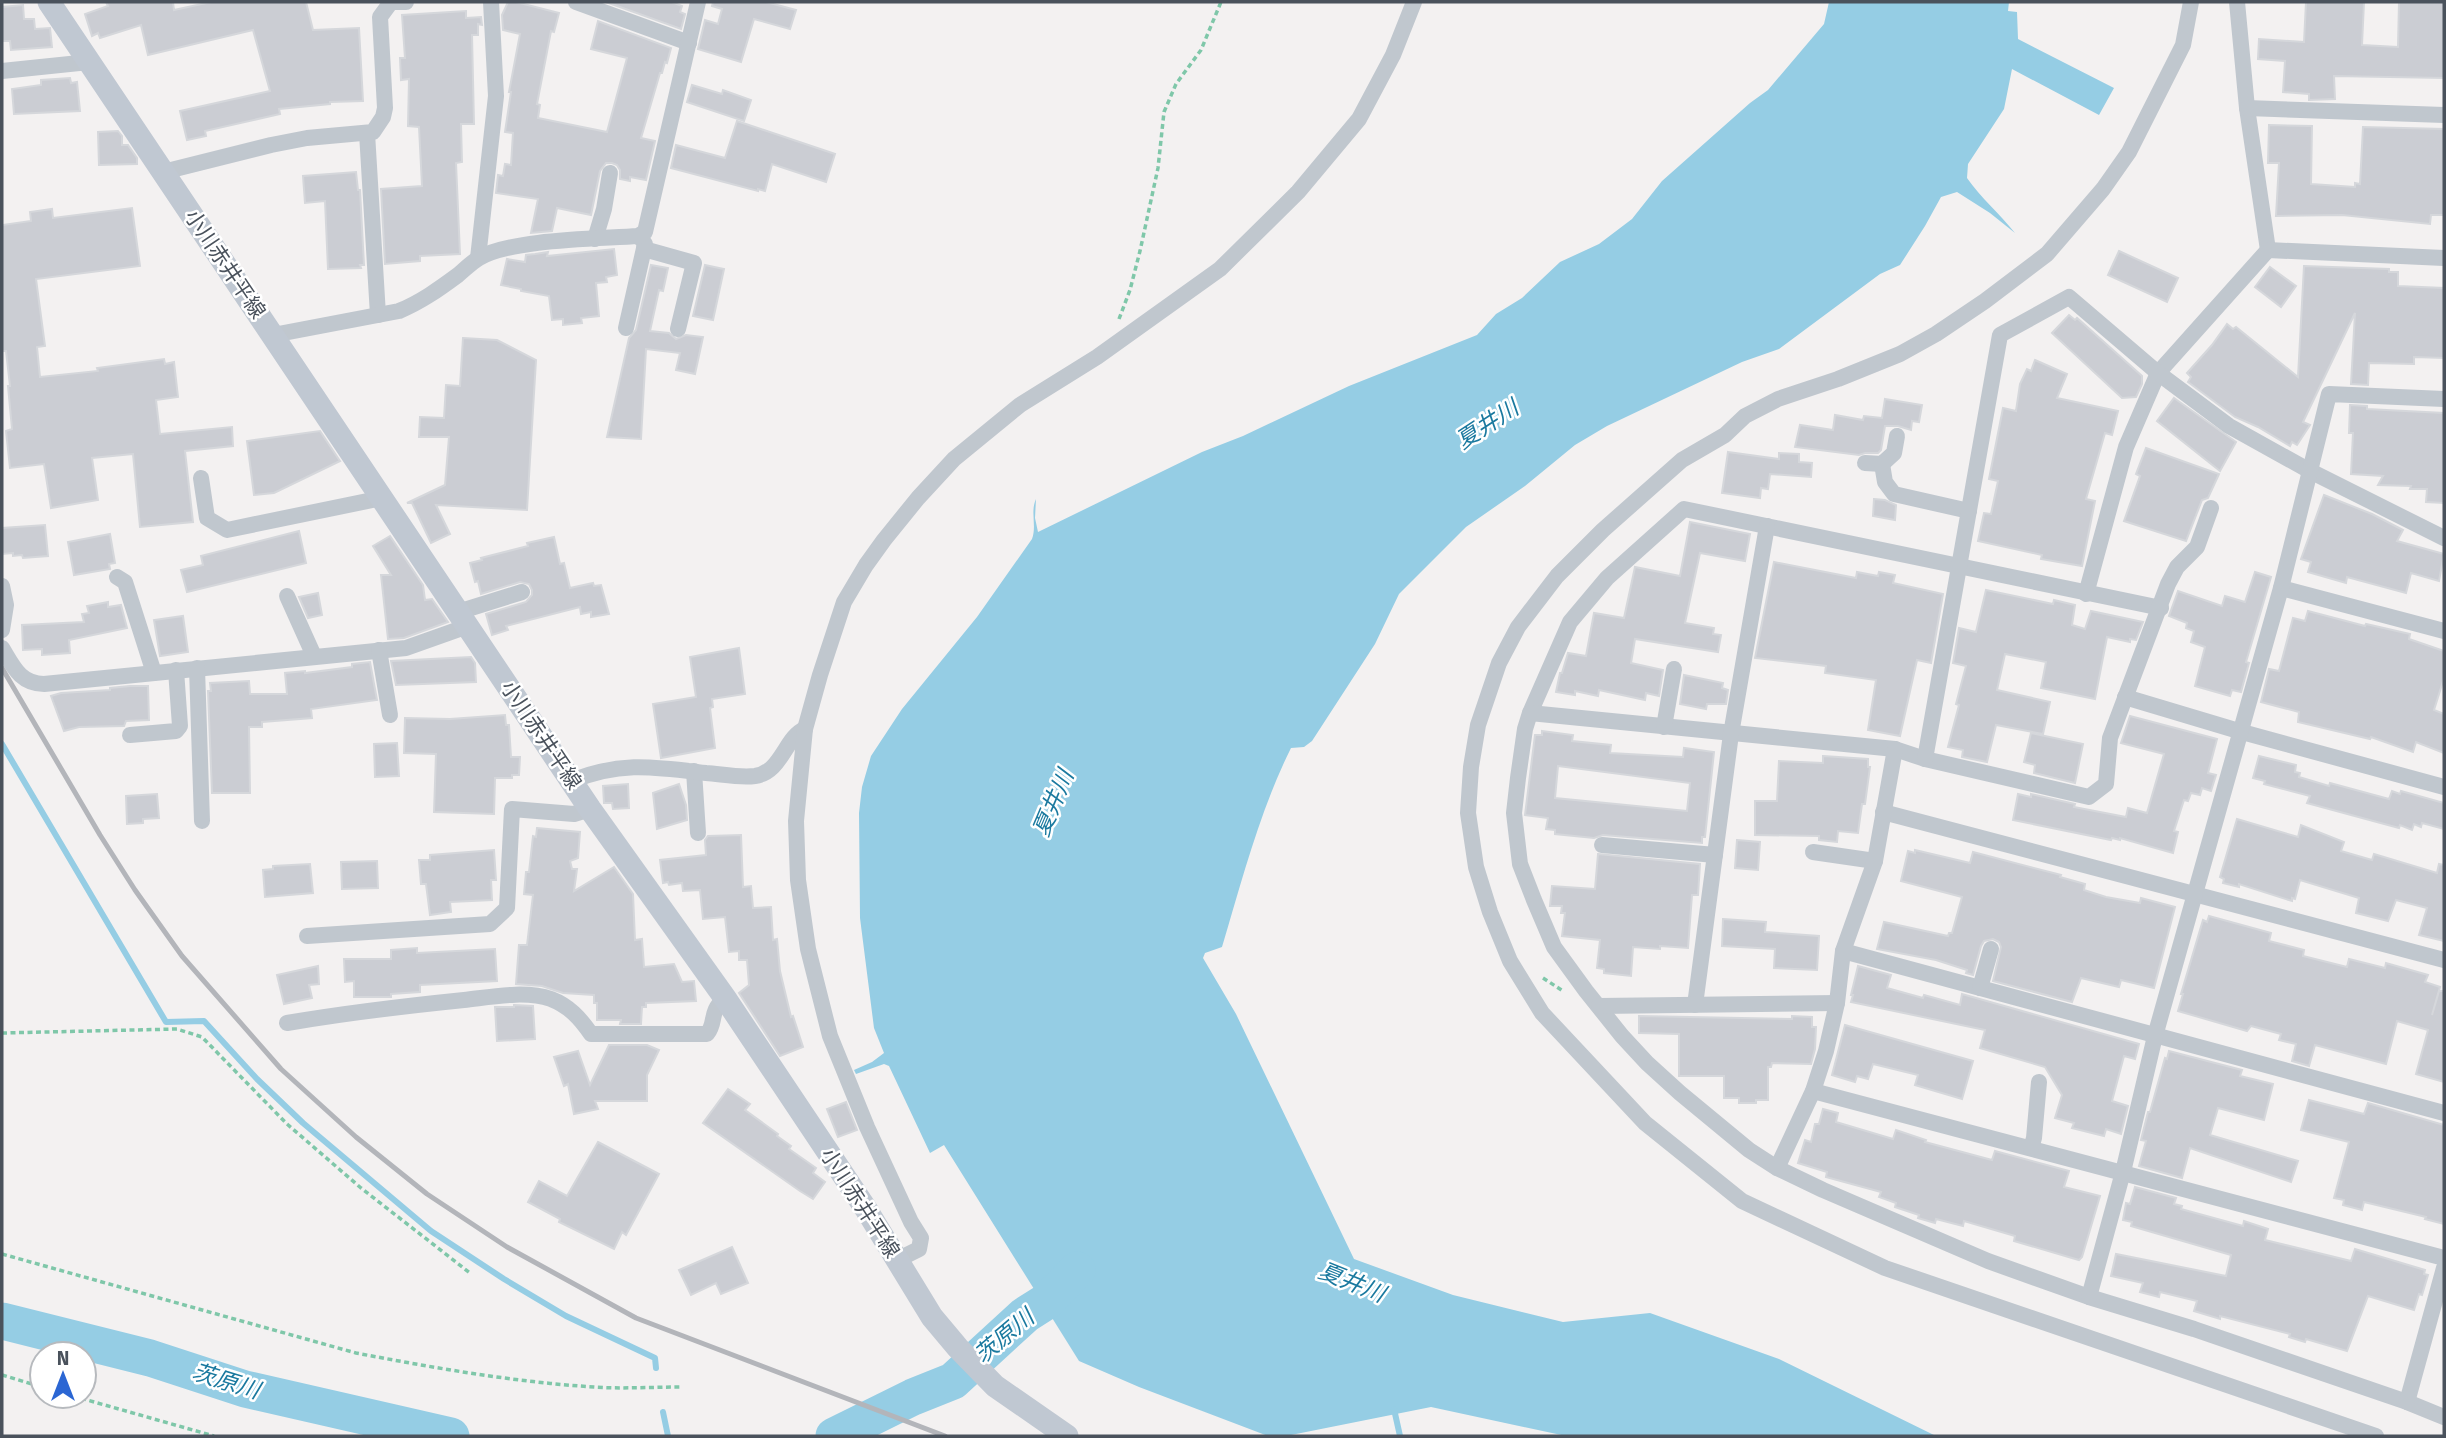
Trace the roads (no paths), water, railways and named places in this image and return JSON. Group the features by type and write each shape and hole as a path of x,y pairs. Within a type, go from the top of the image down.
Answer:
{"main road":[{"name":"小川赤井平線","path":"48,2 590,809 725,998 859,1198 932,1317 995,1386 1067,1436"}],"street":[{"path":"163,172 271,145 307,138 367,133 378,128 385,108 380,17 391,2 406,2"},
{"path":"478,258 496,96 492,2"},
{"path":"576,2 689,43"},
{"path":"626,328 641,242 649,223 698,2"},
{"path":"902,1269 919,1249 921,1238 867,1127 837,1055 817,991 798,880 796,821 805,729 844,602 884,540 954,459 1020,405 1112,346 1220,269 1298,192 1359,119 1393,55 1414,2"},
{"path":"2191,2 2183,45 2129,152 2103,189 2046,254 1985,301 1900,354 1777,399 1745,416 1725,435 1682,460 1603,530 1557,576 1518,627 1499,663 1478,724 1471,767 1468,813 1476,867 1490,912 1510,961 1542,1013 1645,1123 1742,1201 1885,1268 2376,1436"},
{"path":"2237,2 2247,108 2268,250"},
{"path":"2,71 89,62"},
{"path":"2247,108 2444,115"},
{"path":"367,133 378,315"},
{"path":"595,239 611,173"},
{"path":"272,335 399,311 416,304 442,287 478,258 500,249 595,239 641,242 694,263 678,329"},
{"path":"2268,250 2444,258"},
{"path":"2086,594 2126,447 2158,373 2268,250"},
{"path":"1925,759 2000,335 2069,297 2158,373 2229,426 2310,471 2444,538"},
{"path":"2089,1297 2123,1172 2155,1036 2242,733 2329,394 2444,399"},
{"path":"1865,463 1882,464 1894,453 1897,436"},
{"path":"1882,464 1885,482 1894,494 1969,511"},
{"path":"201,478 207,518 227,530 382,498"},
{"path":"1530,713 1895,749 1925,759 2089,797 2106,784 2110,738 2125,697 2177,567 2197,547 2211,508"},
{"path":"2161,608 1684,509 1607,578 1570,622 1525,729 1514,813 1520,864 1554,947 1596,1003 1647,1063 1716,1124 1777,1168 1988,1261 2089,1297 2194,1329 2444,1417"},
{"path":"1695,1004 1731,734 1767,526"},
{"path":"117,577 125,582 154,673"},
{"path":"2,586 6,605 2,630"},
{"path":"2281,587 2444,631"},
{"path":"2,648 23,680 36,684 406,648 419,645 463,619 522,592"},
{"path":"287,596 314,656"},
{"path":"379,650 390,715"},
{"path":"197,668 202,821"},
{"path":"1664,727 1674,669"},
{"path":"130,735 176,732 180,726 176,670"},
{"path":"2125,697 2242,733 2444,787"},
{"path":"572,781 593,772 638,766 740,776 760,775 773,766 787,750 797,732 805,729"},
{"path":"1777,1168 1813,1091 1826,1051 1837,1003 1843,951 1875,861 1895,749"},
{"path":"694,771 698,833"},
{"path":"307,936 490,924 507,908 512,809 574,814 590,809"},
{"path":"1883,812 2444,960"},
{"path":"1602,845 1715,855"},
{"path":"1813,852 1875,861"},
{"path":"1980,988 1990,949"},
{"path":"1843,951 2444,1114"},
{"path":"287,1023 364,1010 520,996 548,998 566,1006 591,1034 706,1034 710,1030 715,1007 725,998"},
{"path":"1596,1003 1837,1003"},
{"path":"2031,1148 2039,1082"},
{"path":"1813,1091 2444,1258"},
{"path":"2407,1402 2444,1268"}],"water":[{"name":"夏井川","path":"1829,2 2009,2 2008,11 2017,12 2018,39 2114,88 2099,115 2012,69 2004,109 1968,164 1967,178 2015,233 1957,192 1941,197 1900,265 1880,274 1779,349 1742,362 1607,426 1575,445 1525,486 1466,527 1399,594 1375,644 1312,741 1304,747 1291,748 1261,821 1222,947 1205,953 1203,958 1236,1014 1354,1259 1453,1295 1563,1322 1650,1313 1779,1359 1936,1436 1566,1436 1431,1407 1286,1436 1268,1436 1079,1361 944,1145 930,1153 889,1066 884,1064 856,1074 854,1070 884,1053 874,1028 860,918 859,813 862,787 871,756 902,709 977,617 1032,539 1036,499 1035,518 1038,532 1202,452 1243,436 1349,386 1477,335 1496,314 1522,298 1560,262 1599,244 1632,219 1662,181 1768,90 1824,24"}],"waterway":[{"path":"2,744 166,1022 204,1021 257,1079 303,1123 431,1231 566,1316 655,1358 656,1368"},
{"name":"茨原川","path":"834,1436 913,1397 953,1381 1025,1315 1047,1301 1077,1270"},
{"name":"茨原川","path":"2,1321 150,1358 245,1389 451,1436"},
{"path":"1394,1409 1400,1436"},
{"path":"663,1412 668,1436"}],"railway":[{"path":"2,668 100,835 182,956 281,1069 356,1137 427,1194 507,1247 636,1318 945,1436"}]}
